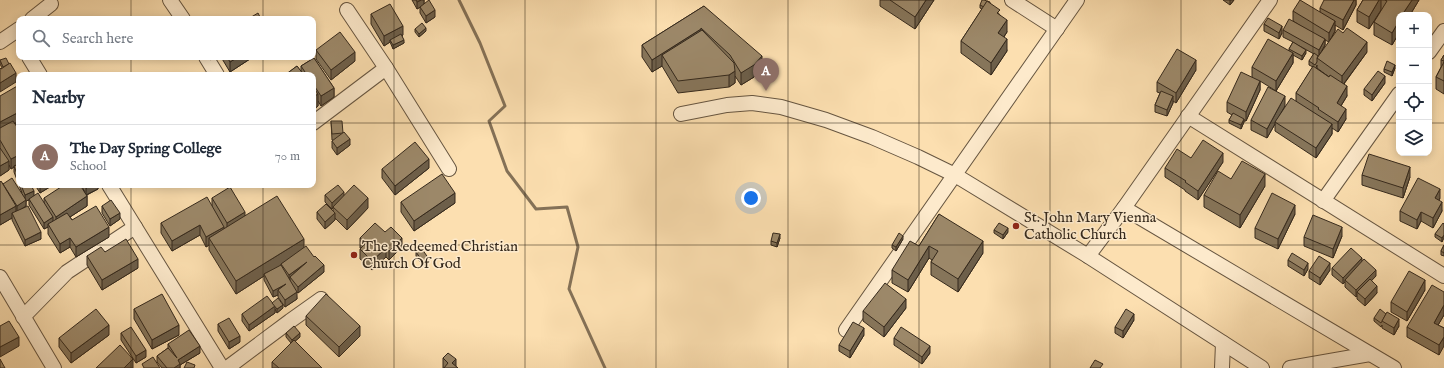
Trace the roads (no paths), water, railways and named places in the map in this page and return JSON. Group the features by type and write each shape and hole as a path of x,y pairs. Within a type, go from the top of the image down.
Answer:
{"street":[{"path":"170,0 180,16"},
{"path":"1012,0 1057,29"},
{"path":"846,330 1077,0"},
{"path":"1088,256 1124,208 1270,0"},
{"path":"36,16 51,4"},
{"path":"348,10 449,169"},
{"path":"1432,48 1444,31"},
{"path":"0,42 16,34"},
{"path":"31,60 38,72"},
{"path":"208,60 215,72"},
{"path":"316,121 386,68"},
{"path":"1323,201 1396,98"},
{"path":"681,114 727,105 752,103 781,107 826,120 872,137 918,157 955,175 1088,256 1262,368"},
{"path":"1188,116 1444,276"},
{"path":"111,188 222,368"},
{"path":"1124,208 1394,368"},
{"path":"23,317 68,272 135,227"},
{"path":"0,277 54,368"},
{"path":"227,368 321,299"},
{"path":"1222,368 1223,343"},
{"path":"1290,368 1370,354"}],"waterway":[{"path":"459,0 480,43 505,106 489,121 507,171 536,209 567,207 578,247 569,289 605,368"}],"place":[{"name":"The Day Spring College","path":"766,91"},
{"name":"St. John Mary Vienna Catholic Church","path":"1016,226"},
{"name":"The Redeemed Christian Church Of God","path":"354,255"}]}
